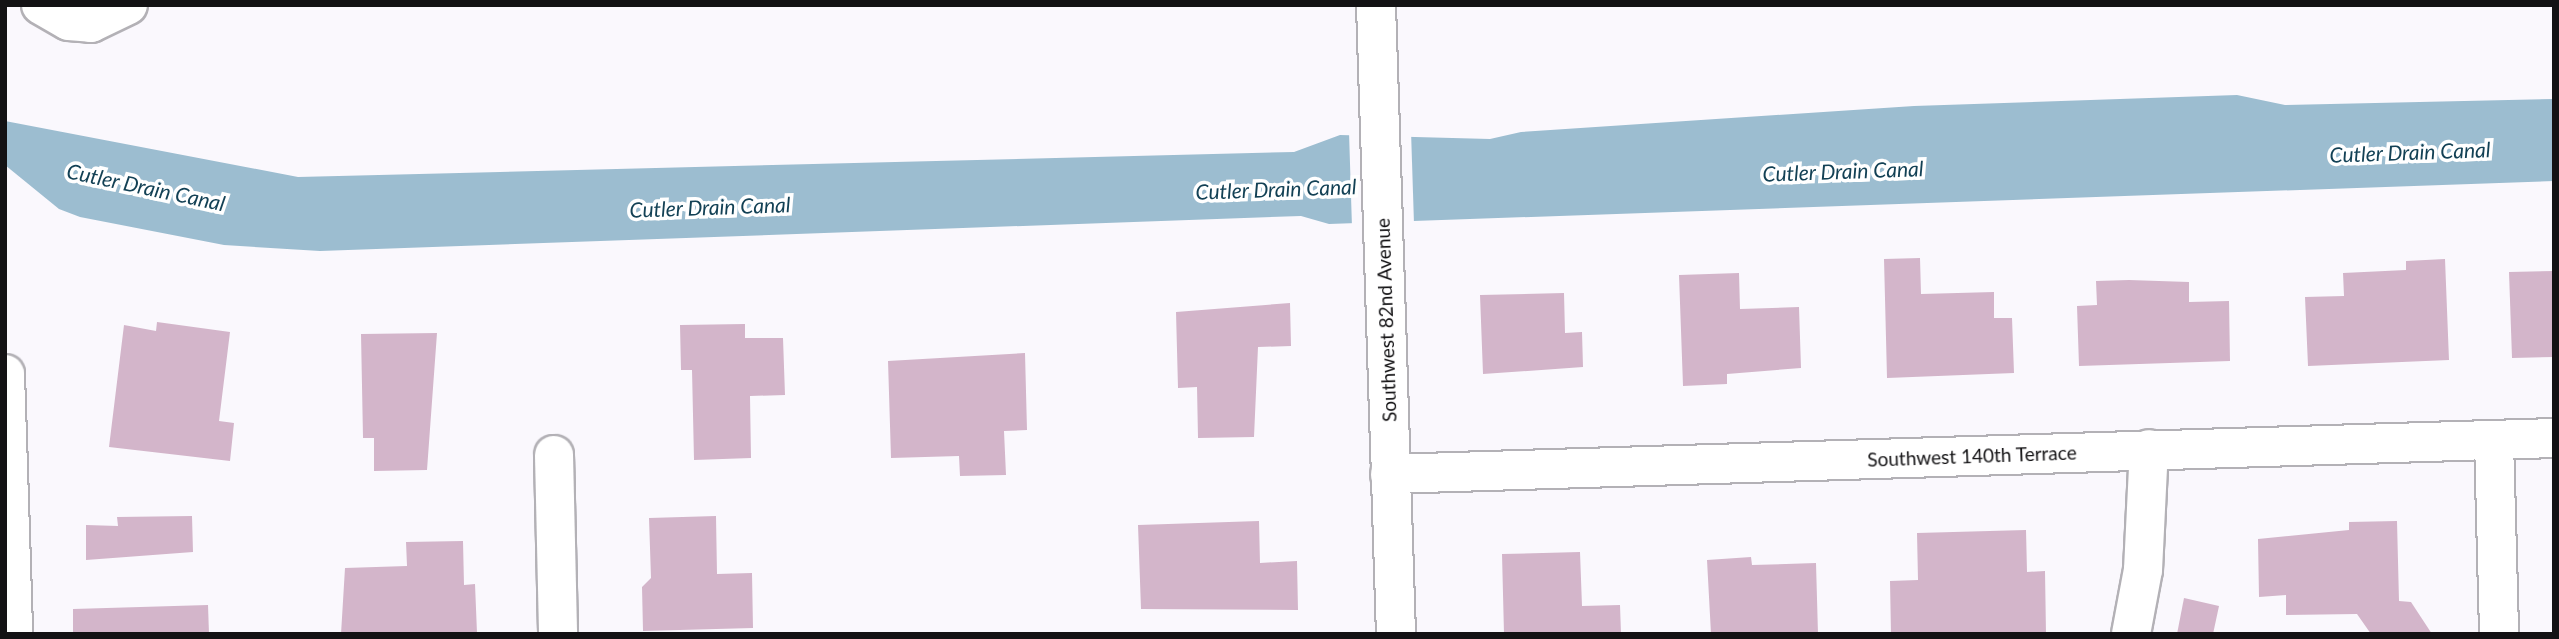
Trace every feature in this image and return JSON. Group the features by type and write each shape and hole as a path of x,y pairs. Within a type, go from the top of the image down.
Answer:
{"street":[{"path":"41,5 69,21 91,23 128,5"},
{"name":"Southwest 82nd Avenue","path":"1376,5 1396,634"},
{"path":"5,374 13,634"},
{"name":"Southwest 140th Terrace","path":"1390,474 2554,438"},
{"path":"2494,440 2499,634"},
{"path":"2132,634 2144,558 2148,449"},
{"path":"554,455 558,634"}],"water":[{"name":"Cutler Drain Canal","path":"2237,95 2285,105 2554,99 2554,181 1329,224 1301,216 320,251 224,245 80,217 59,209 5,165 5,121 298,177 1294,152 1340,135 1490,139 1521,132 1914,106"}],"pier":[{"path":"1411,131 1414,224 1352,227 1349,132"}],"building":[{"path":"1920,258 1921,294 1994,292 1994,318 2012,318 2014,373 1887,378 1884,259"},
{"path":"2445,259 2449,360 2308,366 2305,297 2344,296 2343,273 2406,270 2406,261"},
{"path":"2554,271 2554,357 2512,358 2509,272"},
{"path":"1739,273 1740,309 1799,307 1801,368 1727,374 1727,384 1683,386 1679,275"},
{"path":"2096,281 2189,282 2189,302 2229,301 2230,361 2079,366 2077,306 2097,305"},
{"path":"1564,293 1565,333 1582,332 1583,367 1483,374 1480,295"},
{"path":"1290,303 1291,346 1258,347 1254,437 1198,438 1197,387 1178,388 1176,312"},
{"path":"157,322 230,332 219,421 234,423 230,461 109,447 124,325 156,331"},
{"path":"745,324 745,338 783,338 785,395 750,396 751,458 694,460 692,370 681,370 680,325"},
{"path":"437,333 427,470 374,471 374,438 363,438 361,334"},
{"path":"1025,353 1027,430 1004,431 1006,475 960,476 959,456 891,458 888,361"},
{"path":"192,516 193,552 86,560 86,525 118,526 117,517"},
{"path":"716,516 717,574 752,573 753,628 643,631 642,587 651,578 649,518"},
{"path":"1259,521 1260,563 1297,561 1298,610 1141,609 1138,525"},
{"path":"2397,521 2399,601 2411,602 2432,634 2371,634 2357,614 2286,615 2286,595 2259,597 2258,539 2349,530 2349,522"},
{"path":"2026,530 2027,572 2045,571 2046,634 1891,634 1890,581 1918,580 1917,533"},
{"path":"463,541 464,585 475,584 477,633 341,634 345,568 407,566 406,542"},
{"path":"1580,552 1582,606 1620,605 1621,634 1504,634 1502,554"},
{"path":"1751,557 1752,565 1816,563 1818,634 1711,634 1707,560"},
{"path":"2184,598 2219,606 2213,634 2177,634"},
{"path":"208,605 209,634 73,634 73,609"}]}
